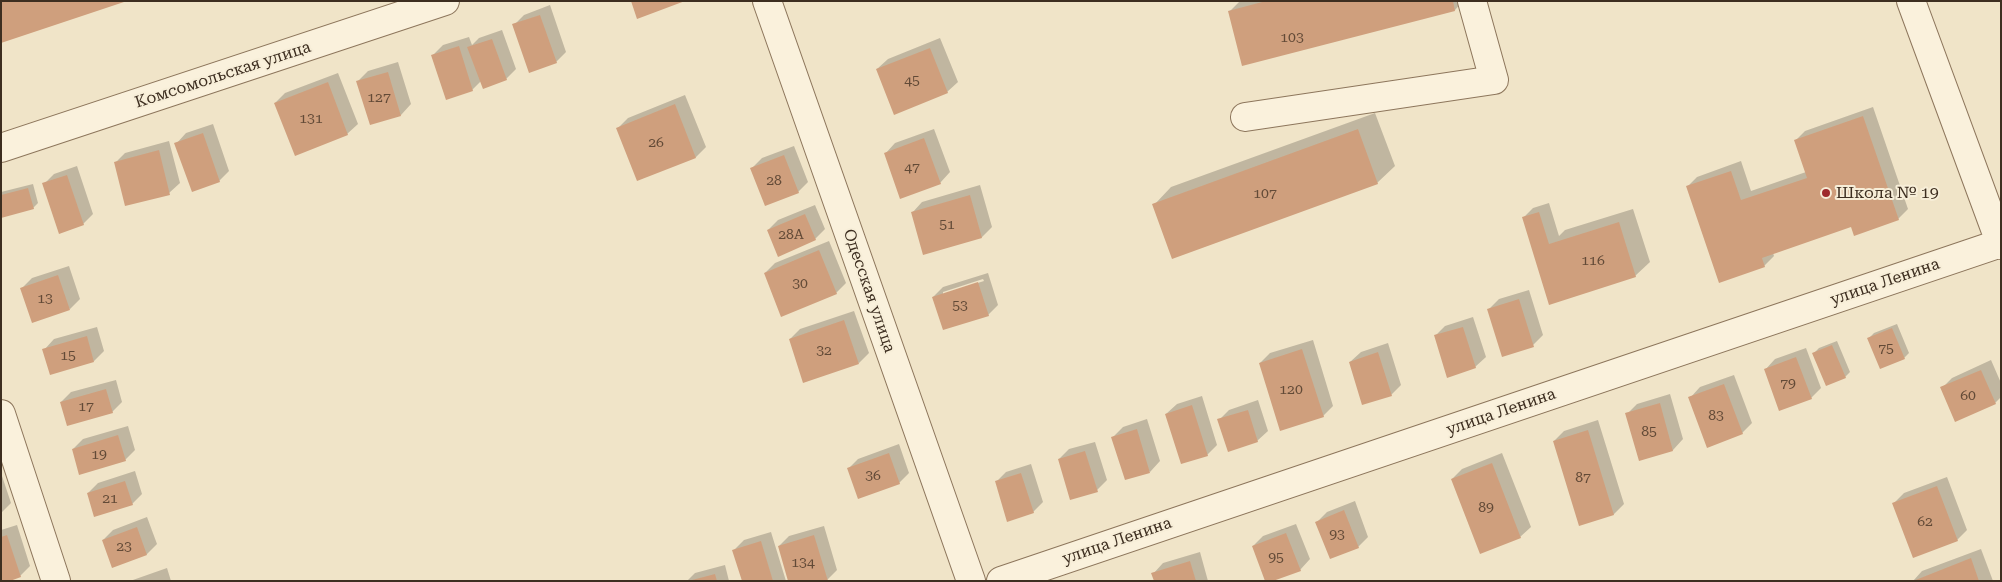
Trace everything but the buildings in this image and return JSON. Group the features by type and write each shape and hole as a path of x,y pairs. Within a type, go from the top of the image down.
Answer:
{"street":[{"name":"Комсомольская улица","path":"1,148 445,1"},
{"name":"Одесская улица","path":"767,1 971,581"},
{"path":"1245,117 1494,80 1472,1"},
{"path":"1911,1 2000,244"},
{"name":"улица Ленина","path":"1001,581 2000,244"},
{"path":"1,414 56,581"}],"place":[{"name":"Школа № 19","path":"1826,193"}]}
